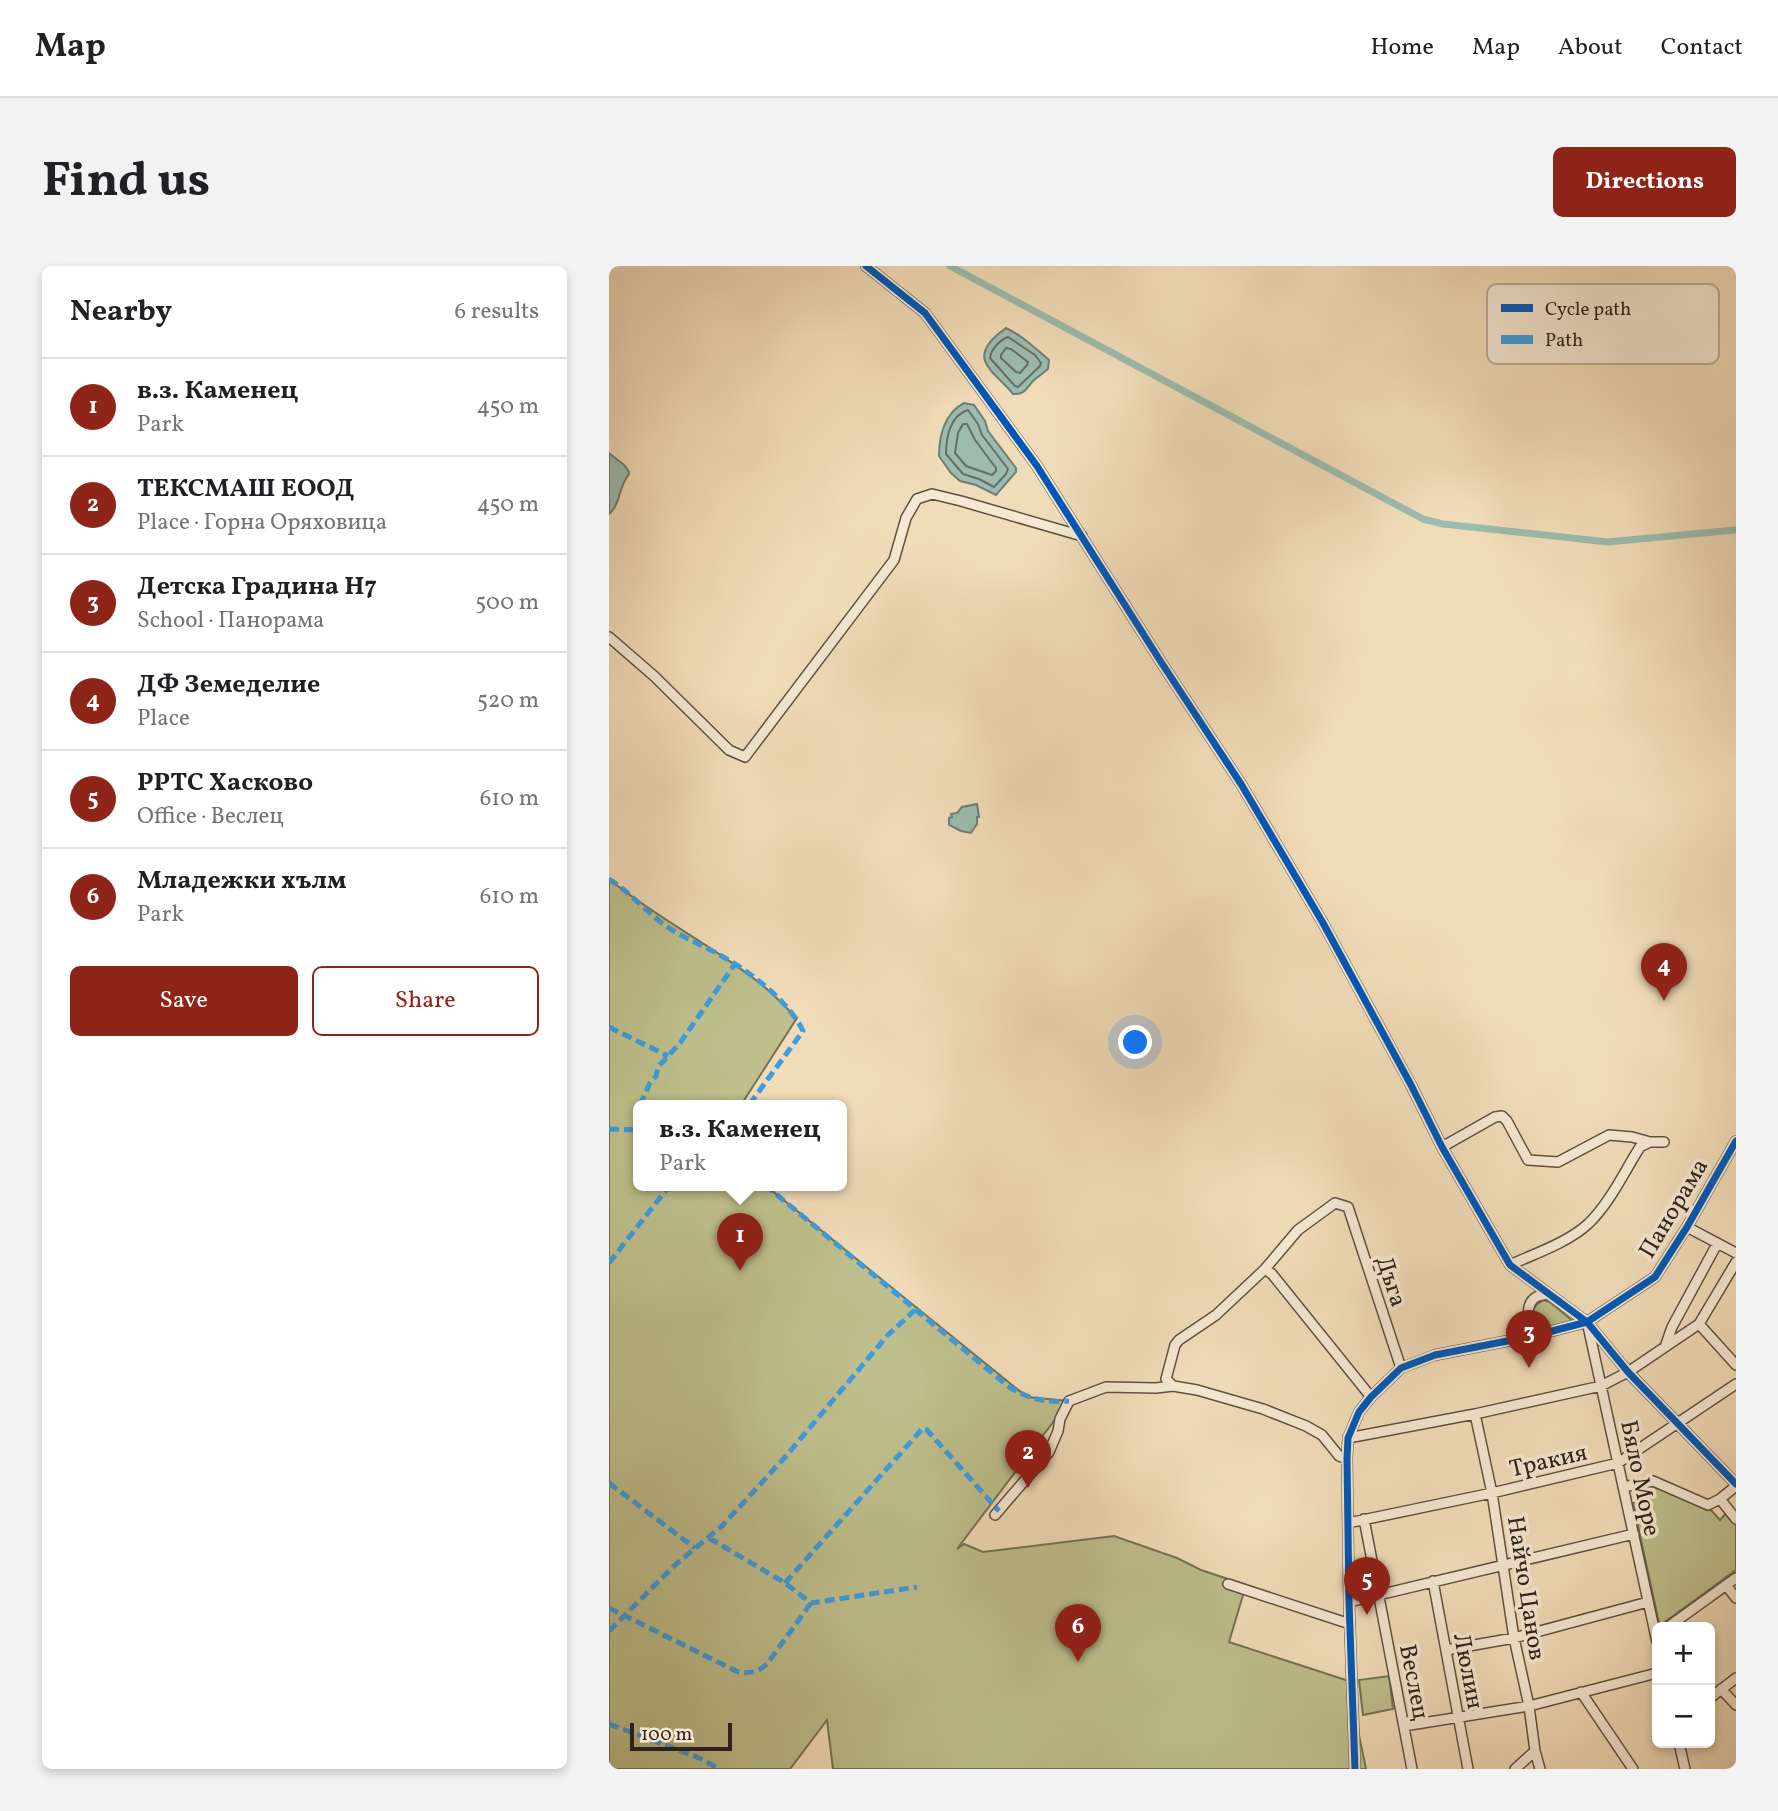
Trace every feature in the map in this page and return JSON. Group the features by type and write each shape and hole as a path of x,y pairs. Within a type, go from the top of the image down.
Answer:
{"street":[{"path":"866,266 925,313 1037,466 1241,784 1316,911 1442,1147 1510,1265 1587,1322 1628,1372 1736,1485 1708,1505 1653,1480 1623,1487"},
{"path":"609,637 729,750 745,757 894,561 906,518 917,499 932,494 942,496 1082,536"},
{"path":"1442,1147 1495,1117 1502,1116 1528,1160 1558,1162 1609,1135 1664,1142"},
{"name":"Панорама","path":"1355,1769 1347,1459 1348,1438 1359,1412 1401,1368 1435,1355 1533,1336 1587,1322 1654,1277 1687,1227 1736,1141"},
{"path":"1510,1265 1569,1238 1587,1225 1603,1207 1640,1147 1650,1142"},
{"name":"Дъга","path":"1265,1269 1298,1230 1335,1203 1347,1206 1401,1368"},
{"path":"1687,1227 1736,1253"},
{"path":"1665,1347 1672,1327 1717,1244"},
{"path":"1348,1438 1601,1386 1628,1372 1699,1324 1736,1262"},
{"path":"1173,1386 1166,1379 1175,1345 1216,1315 1265,1269 1272,1274 1371,1397"},
{"path":"1533,1336 1528,1317 1529,1305 1535,1297 1548,1294"},
{"name":"Бяло Море","path":"1587,1322 1653,1622"},
{"path":"1699,1324 1736,1365"},
{"name":"Тракия","path":"1348,1523 1618,1464 1736,1384"},
{"path":"995,1515 1049,1452 1069,1401 1106,1387 1173,1386 1234,1400 1292,1419 1322,1435 1339,1456 1347,1459"},
{"name":"Найчо Цанов","path":"1475,1414 1492,1493 1514,1637 1540,1769"},
{"path":"1720,1499 1736,1519"},
{"name":"Веслец","path":"1364,1519 1412,1769"},
{"path":"1349,1602 1634,1534"},
{"path":"1675,1622 1736,1578"},
{"name":"Люлин","path":"1433,1581 1468,1769"},
{"path":"1228,1584 1350,1624"},
{"path":"1726,1585 1736,1598"},
{"path":"1446,1650 1514,1637 1649,1602"},
{"path":"1404,1726 1529,1706 1652,1674"},
{"path":"1715,1694 1736,1678"},
{"path":"1721,1689 1736,1705"},
{"path":"1581,1692 1633,1769"},
{"path":"1680,1748 1685,1769"},
{"path":"1515,1769 1535,1751"}],"green space":[{"path":"609,879 739,968 768,990 797,1018 744,1100 633,1100 633,1191 772,1191 1027,1397 1069,1401 957,1549 964,1544 983,1552 1114,1536 1246,1585 1229,1642 1352,1682 1366,1769 833,1769 827,1720 790,1769 609,1769"},
{"path":"1544,1300 1574,1322 1538,1330 1534,1327 1533,1311 1536,1305"},
{"path":"1653,1482 1712,1511 1720,1520 1727,1512 1736,1523 1736,1570 1665,1622 1659,1622 1633,1503 1650,1499 1646,1484"},
{"path":"1389,1676 1393,1709 1363,1715 1359,1680"}],"water":[{"path":"1006,328 1023,338 1049,360 1048,369 1020,394 1013,394 985,360 988,344"},
{"path":"964,403 974,405 988,431 1016,468 1016,472 996,495 960,481 939,456 944,425 957,407"},
{"path":"609,453 624,465 629,474 616,505 609,514"},
{"path":"977,804 979,817 971,833 949,825 951,814 957,813 962,807"}],"waterway":[{"path":"950,266 1423,519 1443,524 1608,542 1735,530"}],"marked path":[{"path":"609,879 663,924 725,958 758,980 797,1020 803,1031 753,1100"},
{"path":"642,1100 658,1067 680,1043 735,964"},
{"path":"609,1027 668,1056"},
{"path":"609,1129 633,1130"},
{"path":"609,1263 665,1191"},
{"path":"772,1191 1009,1387 1038,1399 1069,1401"},
{"path":"609,1631 675,1565 722,1526 786,1456 887,1336 915,1310"},
{"path":"785,1583 923,1428 999,1511"},
{"path":"609,1483 695,1548"},
{"path":"709,1538 785,1583 811,1603 917,1587"},
{"path":"609,1608 738,1672 746,1673 757,1671 767,1664 811,1603"},
{"path":"609,1724 697,1757 720,1769"}],"cycle path":[{"path":"866,266 925,313 1037,466 1241,784 1323,923 1442,1147 1510,1265 1587,1322 1628,1372 1736,1484"},
{"path":"1355,1769 1347,1459 1348,1438 1359,1412 1401,1368 1435,1355 1533,1336 1587,1322 1655,1277 1736,1141"}],"place":[{"name":"ДФ Земеделие","path":"1664,1001"},
{"name":"в.з. Каменец","path":"740,1271"},
{"name":"Детска Градина Н7","path":"1529,1368"},
{"name":"ТЕКСМАШ ЕООД","path":"1028,1488"},
{"name":"РРТС Хасково","path":"1367,1615"},
{"name":"Младежки хълм","path":"1078,1662"}]}
